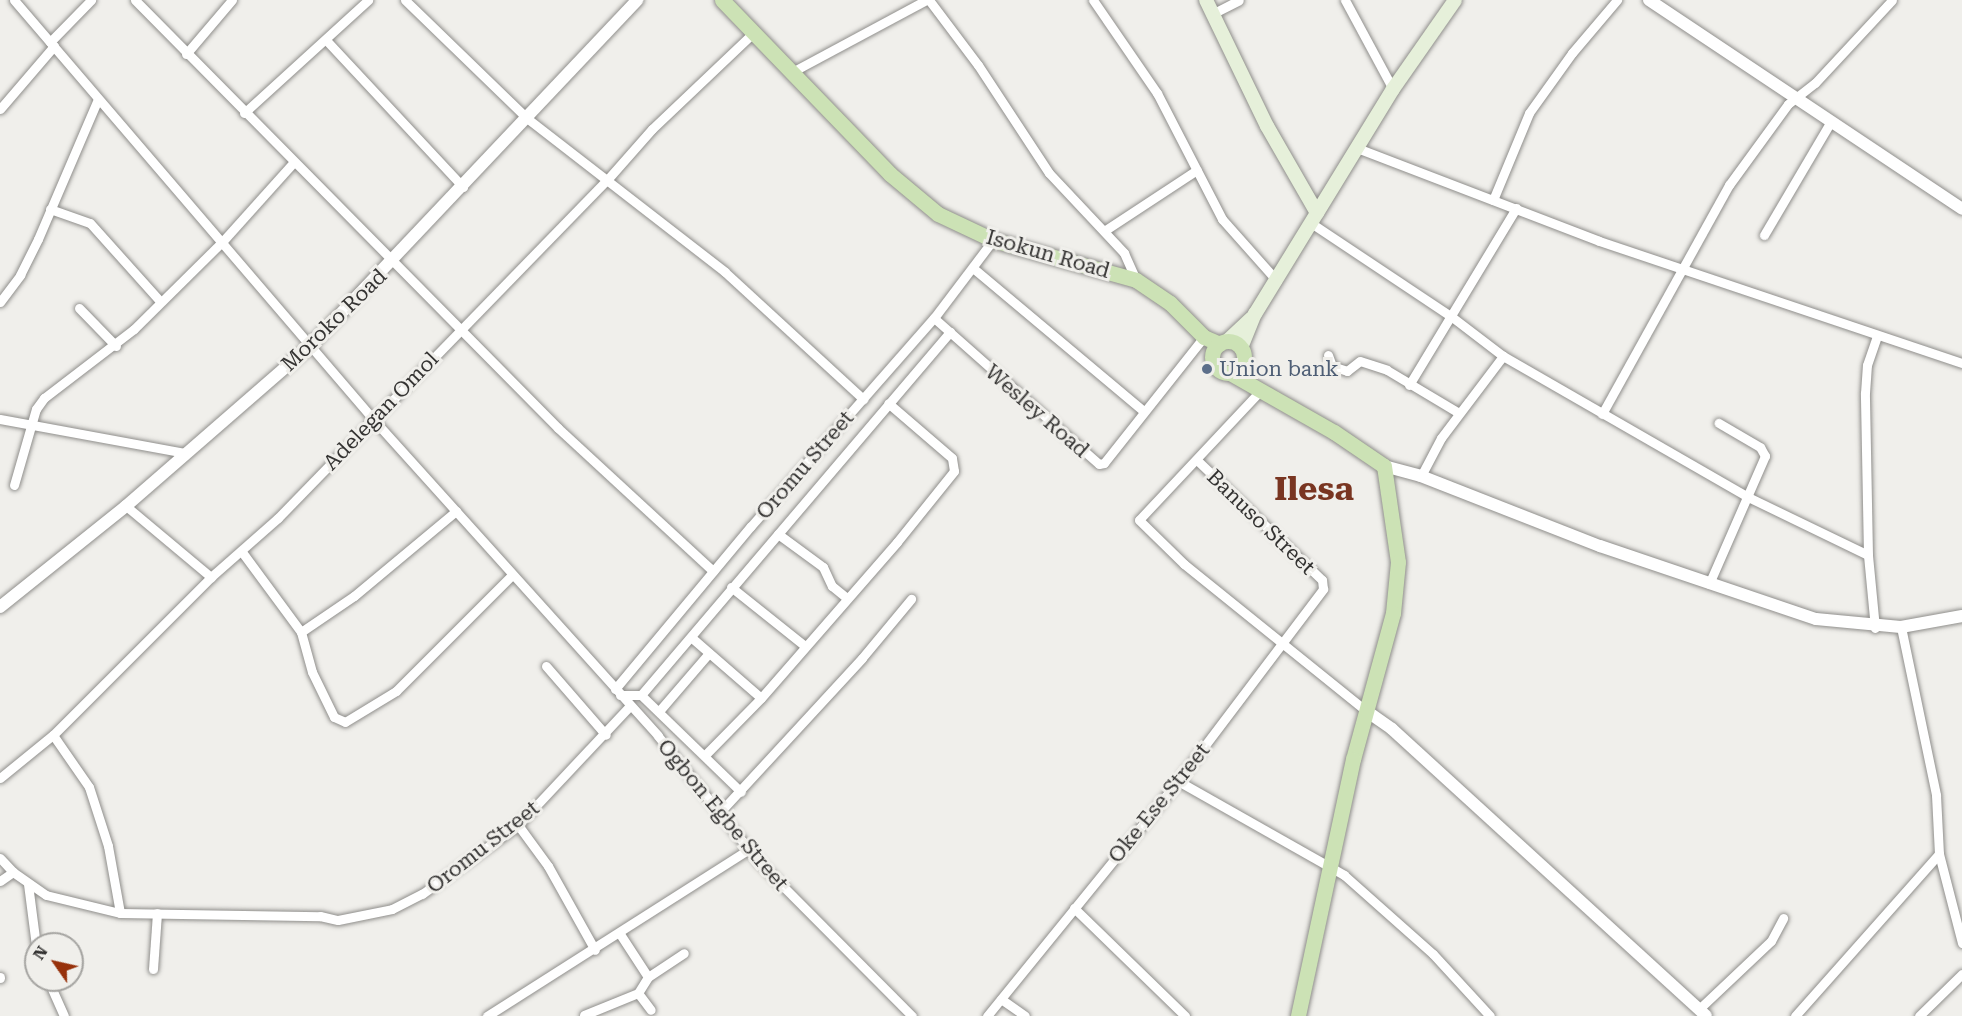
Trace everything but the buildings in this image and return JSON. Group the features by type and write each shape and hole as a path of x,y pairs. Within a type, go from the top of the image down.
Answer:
{"main road":[{"path":"722,0 792,72"},
{"path":"1206,0 1314,218"},
{"path":"1212,358 1232,349 1256,314 1393,89 1455,0"},
{"name":"Isokun Road","path":"792,72 890,174 938,214 993,240 1136,280 1170,303 1204,337"},
{"path":"1204,337 1232,349 1259,389"},
{"path":"1204,337 1217,369 1230,373 1259,389 1384,466 1398,562 1397,592 1365,711 1299,1016"},
{"path":"1230,373 1238,370 1232,349"}],"street":[{"path":"14,0 223,241 373,419 512,575 396,691 345,722 334,717 316,681 301,632 242,552"},
{"path":"0,109 90,0"},
{"path":"135,0 244,113 596,464 713,571"},
{"path":"186,54 232,0"},
{"path":"244,113 368,0"},
{"path":"405,0 528,119 725,272 863,399"},
{"name":"Moroko Road","path":"0,607 126,506 311,345 394,261 637,0"},
{"path":"792,72 927,0 1004,106 1049,173 1124,253 1136,280"},
{"path":"1093,0 1157,93 1222,219 1277,281"},
{"path":"1212,14 1239,0"},
{"path":"1345,0 1393,89"},
{"path":"1493,200 1529,113 1572,53 1617,0"},
{"path":"1649,0 1795,100 1962,209"},
{"path":"1602,414 1680,268 1729,185 1788,104 1795,100 1892,0"},
{"name":"Adelegan Omol","path":"0,778 53,735 211,577 242,552 607,180 652,129 753,33"},
{"path":"326,40 463,187"},
{"path":"0,302 20,275 98,99"},
{"path":"1764,235 1830,123"},
{"path":"1357,148 1680,268 1962,363"},
{"path":"14,485 36,409 52,390 116,346 223,241 294,162"},
{"path":"1104,231 1197,170"},
{"path":"1410,385 1516,208"},
{"path":"50,209 90,223 160,301"},
{"path":"1314,218 1503,356 1748,497 1868,555"},
{"name":"Oromu Street","path":"617,692 713,571 934,318 993,240"},
{"path":"973,268 1142,410"},
{"path":"79,308 116,346"},
{"name":"Wesley Road","path":"934,318 1099,464 1104,463 1142,410 1204,337"},
{"path":"641,695 692,638 731,588 950,332"},
{"path":"1875,628 1868,555 1865,393 1867,365 1877,336"},
{"path":"1328,355 1332,366 1347,371 1360,361 1367,362 1459,413"},
{"path":"1422,476 1459,413 1503,356"},
{"path":"1259,389 1197,460 1140,515 1141,524 1184,564 1281,646 1392,729 1703,1013 1771,941 1783,918"},
{"path":"706,754 761,698 928,505 956,466 888,403"},
{"path":"0,419 186,453"},
{"path":"1709,584 1748,497 1765,452 1719,423"},
{"name":"Banuso Street","path":"1197,460 1323,585"},
{"path":"1384,466 1422,476 1600,546 1816,619 1875,628 1901,627 1962,616"},
{"path":"126,506 211,577"},
{"path":"301,632 354,596 456,511"},
{"path":"777,534 823,567 832,586 847,598"},
{"name":"Ogbon Egbe Street","path":"512,575 721,811 748,849 822,929 912,1016"},
{"name":"Oke Ese Street","path":"987,1016 1178,782 1281,646 1323,585"},
{"path":"731,588 805,646"},
{"path":"721,811 741,792 911,599"},
{"path":"1901,627 1936,795 1939,854 1962,943"},
{"path":"692,638 761,698"},
{"path":"660,710 709,653"},
{"path":"546,666 606,735"},
{"path":"617,692 641,695 660,710 706,754 741,792"},
{"name":"Oromu Street","path":"157,913 320,916 338,920 409,902 518,825 606,735 629,707"},
{"path":"53,735 89,787 108,846 120,913"},
{"path":"1178,782 1330,866 1370,894 1434,954 1490,1016"},
{"path":"518,825 548,866 595,950"},
{"path":"487,1016 595,950 748,849"},
{"path":"1795,1016 1939,854"},
{"path":"0,858 12,872 46,895 74,904 120,913 157,913 153,969"},
{"path":"0,881 12,872"},
{"path":"28,884 34,932"},
{"path":"1074,908 1185,1016"},
{"path":"620,934 648,977"},
{"path":"584,1015 638,993 648,977 684,953"},
{"path":"1919,1016 1962,974"},
{"path":"53,992 64,1016"},
{"path":"638,993 651,1010"},
{"path":"1001,999 1025,1016"}],"place":[{"name":"Union bank","path":"1207,369"}],"district":[{"name":"Ilesa","path":"1314,489"}]}
